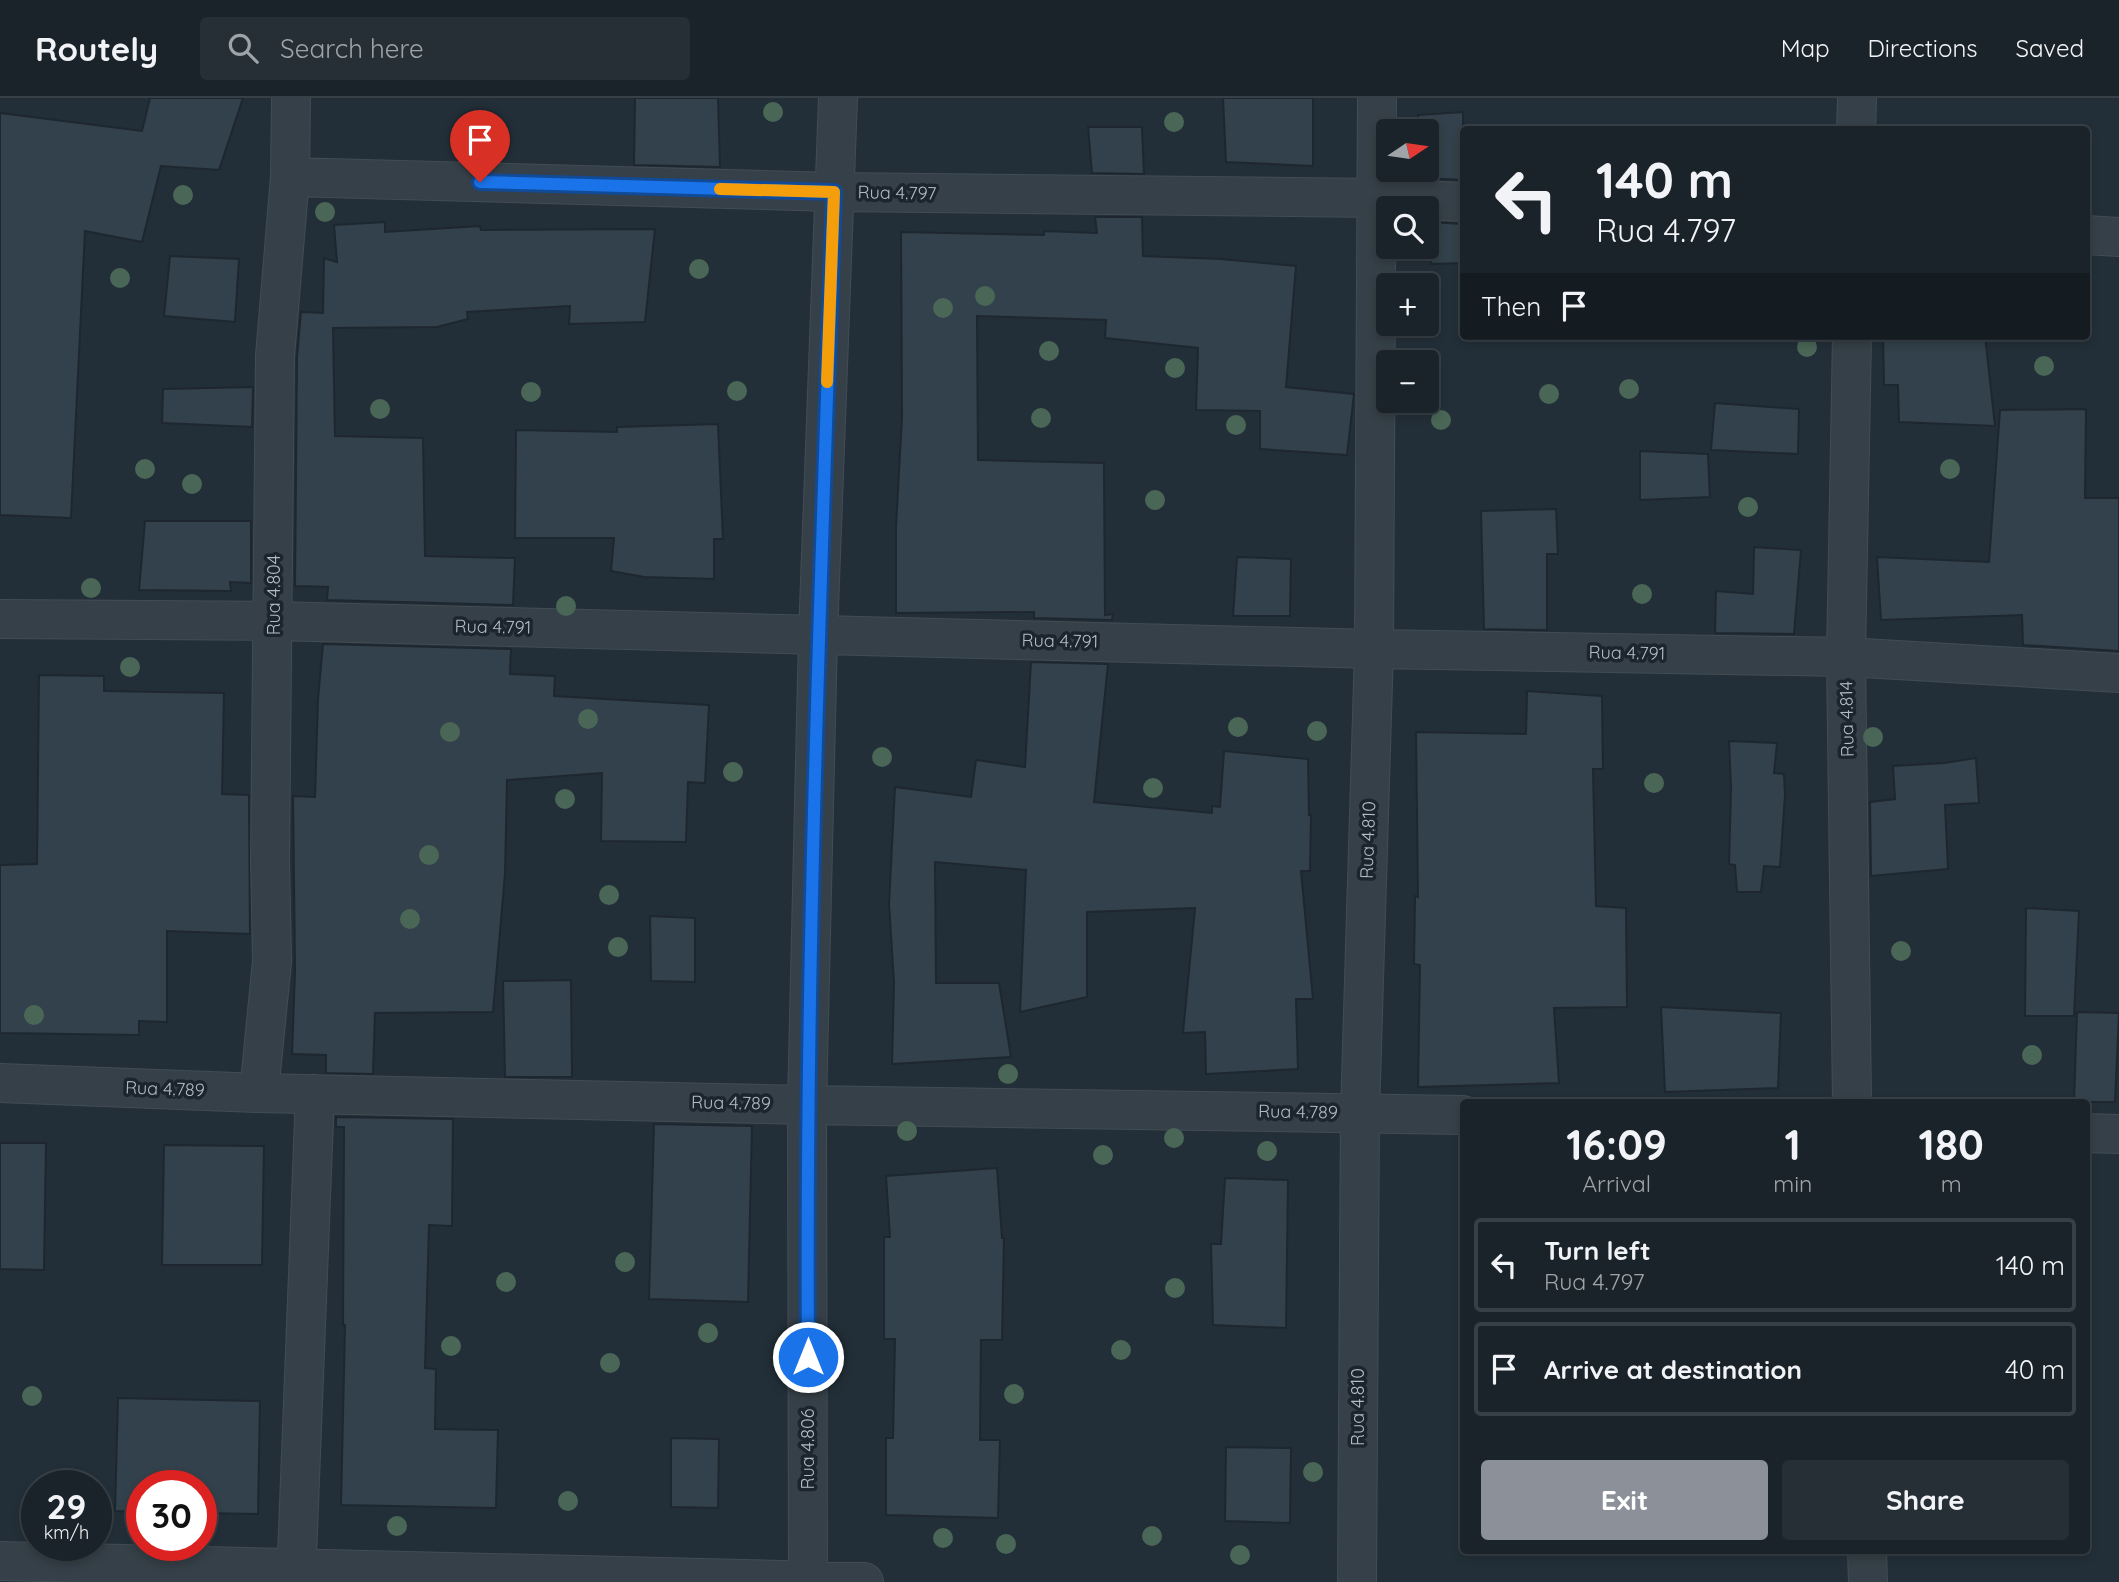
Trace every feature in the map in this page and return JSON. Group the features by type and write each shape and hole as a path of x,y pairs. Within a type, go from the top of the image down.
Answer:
{"street":[{"name":"Rua 4.804","path":"259,1093 272,961 270,860 275,356 290,177 291,98"},
{"name":"Rua 4.806","path":"808,1581 807,1105 818,635 838,98"},
{"name":"Rua 4.810","path":"1377,98 1377,196"},
{"path":"1856,126 1857,98"},
{"name":"Rua 4.797","path":"290,177 834,192 1376,198"},
{"name":"Rua 4.797","path":"1439,201 1460,202"},
{"path":"2090,234 2119,237"},
{"name":"Rua 4.810","path":"1357,1582 1360,1113 1374,649 1377,259"},
{"name":"Rua 4.814","path":"1852,340 1846,657 1852,1099"},
{"name":"Rua 4.791","path":"0,619 274,621 1374,649 1846,657 2119,673"},
{"name":"Rua 4.789","path":"0,1083 259,1093 807,1105 1460,1115"},
{"path":"296,1575 315,1094"},
{"path":"2090,1133 2119,1134"},
{"path":"1867,1554 1868,1582"},
{"path":"0,1561 296,1575 864,1582"}],"building":[{"path":"150,98 243,98 219,170 161,166 142,242 85,231 71,518 0,515 0,113 142,131"},
{"path":"635,98 718,98 720,167 634,165"},
{"path":"1223,98 1313,98 1313,166 1226,162"},
{"path":"1463,112 1463,126 1460,126 1460,180 1439,179 1439,119 1418,119 1418,115"},
{"path":"1088,127 1142,127 1144,174 1092,173"},
{"path":"1095,217 1142,217 1143,256 1296,266 1286,387 1354,394 1347,455 1260,449 1260,411 1196,410 1198,348 1105,338 1106,320 977,316 978,460 1104,463 1105,615 1113,614 1112,620 1034,618 1034,612 896,613 896,527 902,417 901,232 1044,235 1044,231 1097,233"},
{"path":"385,222 385,232 480,226 481,230 655,229 645,322 569,324 570,306 467,312 468,319 437,327 333,328 335,436 423,438 425,556 515,558 513,605 327,600 328,587 295,586 297,357 301,312 323,313 324,258 337,262 334,225"},
{"path":"1439,223 1460,224 1460,263 1431,264 1431,259 1439,259"},
{"path":"170,256 239,259 235,322 164,316"},
{"path":"1883,340 1985,340 1995,426 1899,422 1898,385 1884,385"},
{"path":"253,387 252,427 162,423 163,389"},
{"path":"1715,403 1799,409 1798,454 1711,450"},
{"path":"2086,409 2085,498 2119,498 2119,651 2023,645 2022,615 1881,620 1877,557 1989,562 2000,410"},
{"path":"718,424 723,539 714,539 714,579 644,577 611,571 614,538 515,538 516,430 617,432 617,427"},
{"path":"1640,451 1708,454 1710,497 1640,500"},
{"path":"1556,509 1558,554 1547,554 1547,630 1484,629 1481,511"},
{"path":"145,521 251,521 251,583 230,582 231,591 139,590"},
{"path":"1754,547 1801,550 1794,634 1715,633 1716,591 1753,594"},
{"path":"1237,557 1291,559 1290,616 1233,616"},
{"path":"323,644 511,649 510,674 555,676 554,696 709,705 705,783 688,782 686,842 601,841 602,773 507,780 505,874 493,1012 375,1013 373,1074 326,1073 326,1055 292,1054 295,971 293,796 315,797 318,699"},
{"path":"1031,662 1108,664 1094,802 1212,813 1212,806 1220,807 1224,751 1308,759 1310,871 1301,871 1313,999 1296,999 1298,1069 1206,1074 1205,1032 1183,1033 1195,908 1087,912 1087,997 1020,1012 1026,870 935,862 936,983 999,983 1011,1057 892,1064 894,983 889,904 895,787 971,797 976,760 1025,767"},
{"path":"39,675 104,676 104,691 224,693 222,794 249,795 250,934 167,931 167,1022 139,1021 139,1035 0,1033 0,865 37,864"},
{"path":"1527,691 1602,696 1603,769 1593,769 1596,906 1626,908 1627,1007 1554,1008 1559,1083 1418,1087 1420,965 1414,964 1415,896 1418,897 1416,732 1526,734"},
{"path":"1729,741 1777,743 1774,773 1784,774 1780,867 1764,866 1761,892 1737,892 1735,865 1729,864"},
{"path":"1976,758 1979,803 1945,805 1948,869 1871,876 1870,802 1895,799 1893,766"},
{"path":"2026,908 2079,911 2074,1016 2025,1016"},
{"path":"650,916 695,918 695,982 651,981"},
{"path":"571,980 572,1077 505,1077 503,981"},
{"path":"1661,1007 1781,1013 1778,1088 1665,1092"},
{"path":"2077,1012 2119,1013 2115,1102 2074,1099"},
{"path":"336,1117 453,1119 452,1226 429,1225 425,1368 436,1369 435,1429 498,1430 496,1508 341,1505 345,1325 344,1127 336,1127"},
{"path":"654,1124 752,1126 748,1302 649,1299"},
{"path":"0,1143 46,1143 44,1270 0,1269"},
{"path":"164,1145 264,1146 262,1265 162,1265"},
{"path":"997,1168 1004,1238 1002,1340 981,1340 980,1440 1000,1440 998,1518 886,1515 886,1438 893,1438 895,1339 884,1339 884,1237 890,1237 886,1176"},
{"path":"1225,1178 1288,1180 1286,1328 1213,1325 1211,1244 1221,1244"},
{"path":"118,1398 260,1401 258,1514 217,1513 217,1470 126,1470 126,1511 115,1511"},
{"path":"671,1438 719,1439 718,1508 671,1507"},
{"path":"1226,1447 1291,1448 1290,1523 1225,1521"}],"slow traffic":[{"path":"720,189 834,192 827,382"}],"route":[{"path":"480,182 834,192 818,635 807,1105 808,1357"}]}
